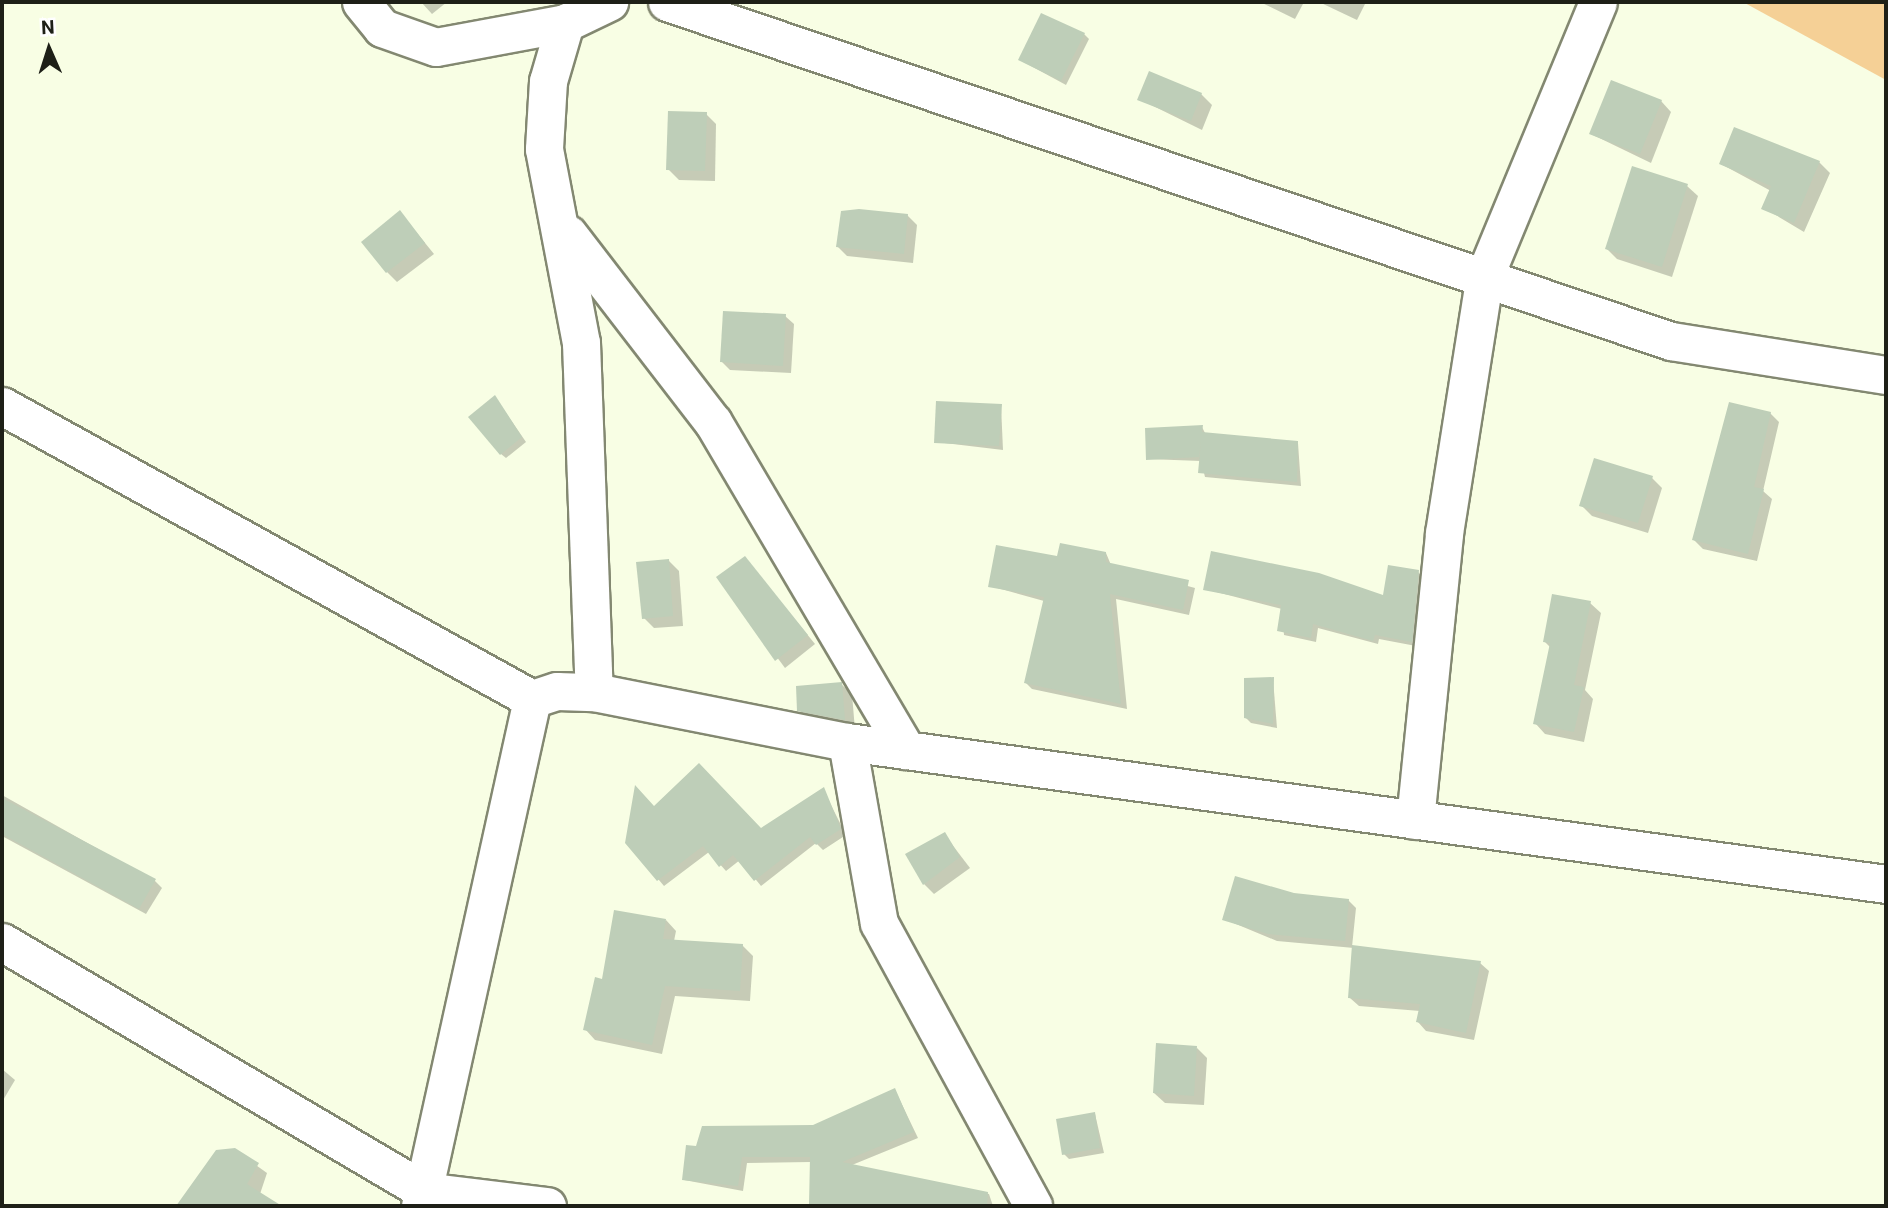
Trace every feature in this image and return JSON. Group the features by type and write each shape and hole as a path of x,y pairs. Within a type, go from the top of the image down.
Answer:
{"street":[{"path":"361,2 382,28 436,47 565,23 609,2"},
{"path":"667,2 1485,275 1671,341 1886,375"},
{"path":"1415,820 1444,533 1485,275 1598,2"},
{"path":"565,23 548,81 544,149 561,225 581,343 594,692"},
{"path":"561,225 713,422 906,750"},
{"path":"2,406 532,699 557,691 594,692 847,742 1886,884"},
{"path":"422,1198 532,699"},
{"path":"847,742 879,923 1033,1206"},
{"path":"2,942 422,1198 547,1206"}],"shaded area":[{"path":"1743,2 1886,2 1886,80"}],"building":[{"path":"1041,13 1085,33 1061,81 1018,60"},
{"path":"1149,71 1202,93 1191,121 1137,100"},
{"path":"1611,80 1662,100 1640,154 1589,134"},
{"path":"668,111 707,112 705,171 666,170"},
{"path":"1734,127 1820,161 1794,223 1761,209 1771,186 1719,164"},
{"path":"1632,166 1688,184 1662,267 1605,249"},
{"path":"859,209 908,214 904,254 836,247 841,211"},
{"path":"400,210 425,243 386,273 361,242"},
{"path":"723,311 786,314 783,366 720,362"},
{"path":"495,395 522,437 500,455 468,417"},
{"path":"936,401 1002,404 999,446 934,443"},
{"path":"1729,402 1771,412 1754,487 1764,489 1748,554 1692,540"},
{"path":"1203,425 1202,432 1298,441 1297,482 1198,473 1201,441 1199,457 1146,460 1145,428"},
{"path":"1594,458 1653,476 1638,523 1579,506"},
{"path":"1060,543 1106,552 1106,562 1189,580 1183,610 1110,594 1121,704 1024,683 1044,597 988,587 996,545 1057,556"},
{"path":"1211,551 1319,573 1383,595 1388,565 1419,570 1412,642 1375,635 1373,641 1313,624 1311,638 1277,631 1281,605 1203,590"},
{"path":"745,556 808,635 775,661 716,577"},
{"path":"669,559 673,616 642,619 636,562"},
{"path":"1552,594 1591,601 1574,685 1584,687 1574,732 1533,724 1550,643 1543,642"},
{"path":"1274,677 1273,724 1244,718 1244,678"},
{"path":"842,682 845,720 797,711 796,686"},
{"path":"699,763 761,828 824,787 841,829 816,845 810,837 754,881 733,855 719,867 703,846 657,881 625,843 635,785 654,806"},
{"path":"2,798 156,879 139,909 2,834"},
{"path":"945,832 960,857 923,885 905,854"},
{"path":"1235,876 1294,893 1349,899 1345,941 1268,934 1222,920"},
{"path":"614,910 666,919 663,939 743,944 740,991 665,986 652,1045 583,1030 595,977 602,979"},
{"path":"1352,945 1481,961 1466,1033 1416,1022 1420,1004 1348,998"},
{"path":"1156,1043 1197,1046 1194,1096 1153,1093"},
{"path":"895,1088 914,1132 842,1162 988,1192 987,1206 809,1205 810,1157 742,1157 738,1186 682,1180 686,1145 696,1146 702,1126 813,1125"},
{"path":"1095,1112 1100,1148 1062,1155 1056,1119"},
{"path":"235,1148 259,1163 247,1184 282,1206 176,1206 216,1150"}]}
